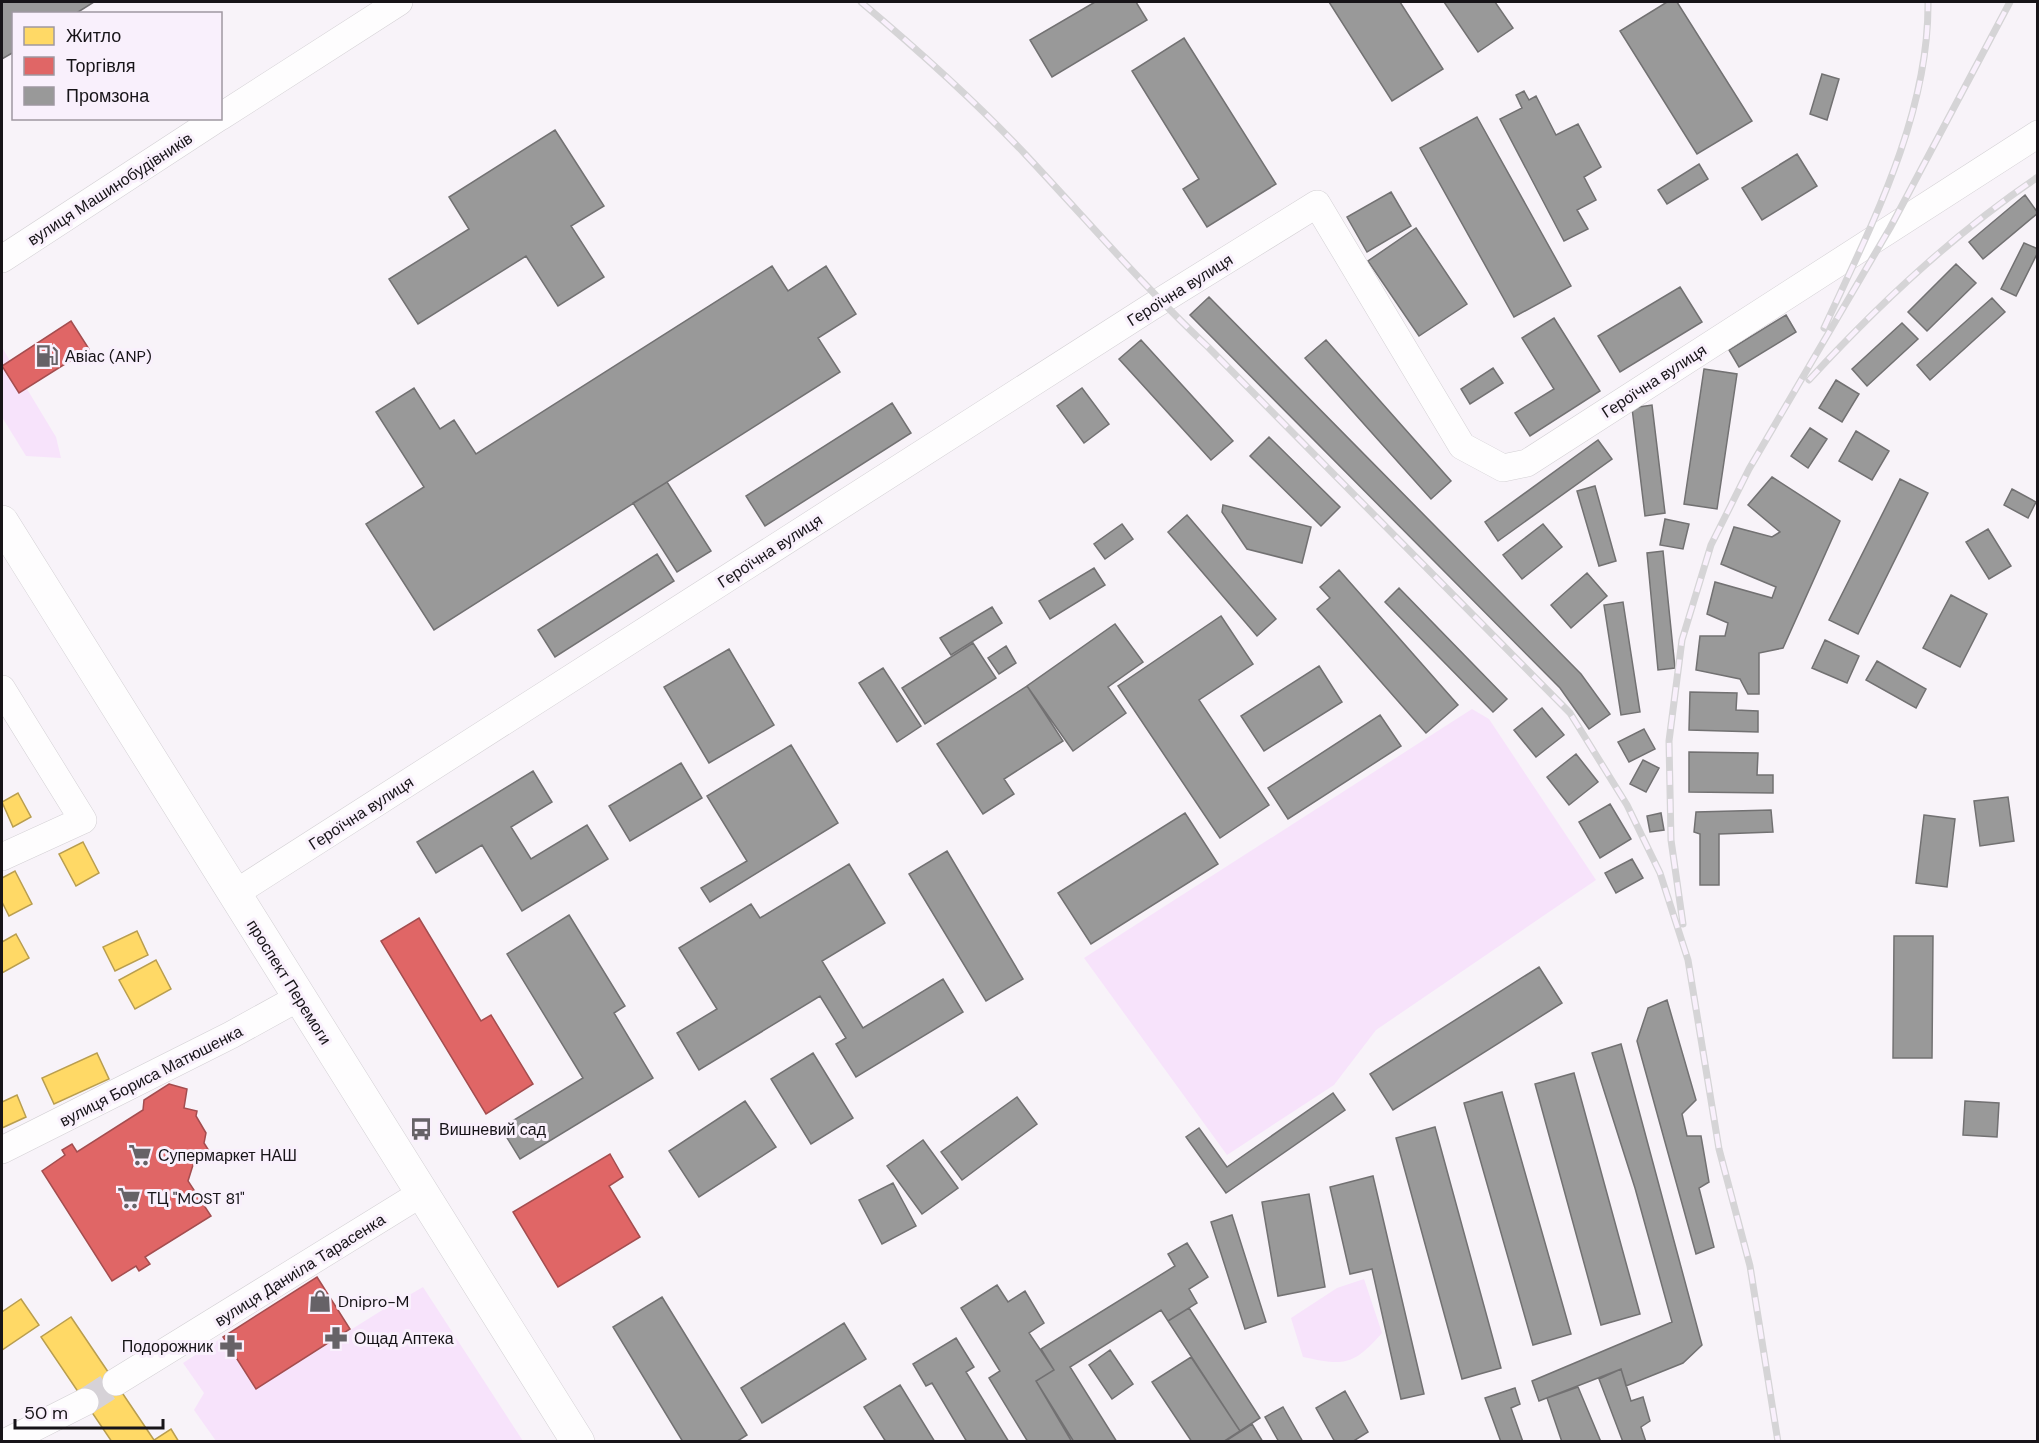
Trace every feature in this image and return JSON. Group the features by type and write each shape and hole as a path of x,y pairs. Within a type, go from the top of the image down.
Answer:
{"main road":[{"name":"проспект Перемоги","path":"2,523 578,1442"}],"street":[{"name":"вулиця Машинобудівників","path":"222,116 399,2"},
{"name":"вулиця Машинобудівників","path":"2,259 216,120"},
{"name":"Героїчна вулиця","path":"234,894 1317,204 1462,446 1503,468 1527,463 2037,134"},
{"path":"2,689 83,820 2,857"},
{"name":"вулиця Бориса Матюшенка","path":"2,1150 231,1035 298,998"},
{"name":"вулиця Даниіла Тарасенка","path":"116,1382 422,1193"},
{"path":"6,1442 85,1402"}],"shaded area":[{"path":"2,347 10,361 2,366"},
{"path":"2,366 19,393 27,389 56,437 61,458 26,456 2,417"},
{"path":"1472,709 1489,719 1596,880 1376,1030 1334,1085 1227,1155 1084,958"},
{"path":"1364,1279 1382,1333 1363,1352 1347,1361 1329,1362 1303,1357 1291,1318 1337,1288"},
{"path":"423,1287 523,1441 216,1441 194,1410 204,1393 183,1363 223,1337 256,1389 384,1309 387,1297 392,1305"}],"building: Житло":[{"path":"18,793 31,817 13,827 2,802"},
{"path":"83,842 99,873 76,886 59,854"},
{"path":"15,871 32,904 9,916 2,902 2,878"},
{"path":"137,931 148,955 115,971 103,947"},
{"path":"16,934 29,958 2,973 2,942"},
{"path":"156,960 171,989 135,1009 119,980"},
{"path":"97,1053 109,1079 54,1104 42,1078"},
{"path":"17,1095 26,1117 2,1128 2,1102"},
{"path":"21,1299 39,1325 2,1350 2,1312"},
{"path":"71,1317 154,1440 152,1442 112,1442 41,1337"},
{"path":"171,1429 179,1442 152,1442 154,1440"}],"building: Торгівля":[{"name":"Авіас (ANP)","path":"71,321 89,349 19,393 2,366"},
{"path":"419,918 481,1021 491,1015 533,1084 486,1114 381,941"},
{"name":"ТЦ \"MOST 81\"","path":"169,1084 187,1089 184,1108 197,1111 196,1116 206,1133 204,1143 211,1154 193,1165 188,1181 211,1216 145,1257 150,1264 139,1271 136,1266 112,1281 42,1171 65,1155 62,1150 72,1144 77,1152 143,1110 144,1100"},
{"path":"610,1154 623,1177 609,1186 640,1237 558,1287 513,1212"},
{"path":"317,1277 350,1329 256,1389 223,1337"}],"building: Промзона":[{"path":"2,2 94,2 78,12 12,12 12,53 2,59"},
{"path":"1095,2 1136,2 1147,20 1052,77 1030,40"},
{"path":"1329,2 1400,2 1443,69 1392,101"},
{"path":"1444,2 1495,2 1513,28 1478,52"},
{"path":"1667,2 1677,2 1752,121 1697,154 1620,31"},
{"path":"1184,38 1276,184 1207,227 1183,189 1199,179 1132,71"},
{"path":"1822,74 1839,79 1827,120 1810,114"},
{"path":"1524,91 1529,100 1536,96 1556,135 1578,124 1601,167 1584,177 1596,200 1577,210 1588,229 1564,241 1500,119 1522,108 1516,95"},
{"path":"1477,117 1571,286 1514,317 1420,148"},
{"path":"555,130 604,206 571,226 604,277 558,306 526,256 418,324 389,279 469,229 449,197"},
{"path":"1797,154 1817,186 1762,220 1742,188"},
{"path":"1699,164 1708,179 1667,204 1658,190"},
{"path":"1391,192 1411,226 1367,252 1347,217"},
{"path":"2025,195 2038,213 1983,259 1969,242"},
{"path":"1416,228 1467,304 1419,336 1368,261"},
{"path":"2024,243 2038,249 2038,252 2016,296 2001,289"},
{"path":"1956,264 1976,283 1927,331 1908,312"},
{"path":"772,266 788,291 826,266 856,314 818,338 840,372 434,630 366,524 424,487 376,412 414,388 440,429 454,420 476,454"},
{"path":"1680,287 1702,322 1620,372 1598,336"},
{"path":"1209,297 1581,674 1610,714 1589,729 1560,688 1190,315"},
{"path":"1992,298 2005,312 1930,380 1917,365"},
{"path":"1786,315 1796,332 1739,367 1729,350"},
{"path":"1554,318 1600,391 1530,436 1515,413 1554,389 1522,338"},
{"path":"1902,323 1918,339 1867,386 1852,369"},
{"path":"1141,340 1233,441 1211,460 1119,359"},
{"path":"1326,340 1451,481 1431,499 1305,358"},
{"path":"1493,368 1503,383 1470,404 1461,389"},
{"path":"1704,369 1737,374 1717,509 1684,504"},
{"path":"1836,380 1859,394 1842,422 1819,408"},
{"path":"1082,388 1109,424 1084,443 1057,406"},
{"path":"892,403 911,433 765,526 746,496"},
{"path":"1652,405 1665,513 1645,516 1632,408"},
{"path":"1810,428 1827,439 1808,468 1791,456"},
{"path":"1856,431 1889,451 1872,480 1839,461"},
{"path":"1269,437 1340,507 1321,526 1250,456"},
{"path":"1598,440 1612,459 1498,541 1485,522"},
{"path":"1772,477 1840,521 1783,648 1759,653 1759,694 1748,694 1740,679 1696,670 1700,636 1725,636 1728,623 1707,614 1715,582 1772,598 1776,587 1721,564 1734,527 1772,537 1780,532 1748,505"},
{"path":"1900,479 1928,493 1858,634 1829,620"},
{"path":"667,482 711,551 677,572 633,503"},
{"path":"1595,486 1616,561 1599,566 1577,491"},
{"path":"2012,489 2036,502 2028,518 2004,505"},
{"path":"1223,505 1311,527 1302,563 1247,549 1222,512"},
{"path":"1187,515 1276,619 1257,636 1168,532"},
{"path":"1665,519 1689,524 1683,549 1660,545"},
{"path":"1122,524 1133,539 1105,559 1094,544"},
{"path":"1543,524 1562,547 1522,579 1503,555"},
{"path":"1988,529 2011,566 1989,579 1966,542"},
{"path":"1663,551 1675,668 1658,670 1647,553"},
{"path":"657,554 674,581 555,657 538,630"},
{"path":"1094,568 1105,585 1050,619 1039,601"},
{"path":"1339,570 1458,705 1426,733 1317,609 1330,598 1320,587"},
{"path":"1587,573 1607,596 1571,628 1551,605"},
{"path":"1399,588 1507,699 1493,712 1385,602"},
{"path":"1951,595 1987,614 1960,667 1923,648"},
{"path":"1623,602 1640,712 1621,715 1604,605"},
{"path":"992,607 1002,623 951,655 940,638"},
{"path":"1221,616 1253,664 1199,700 1269,805 1220,838 1118,686"},
{"path":"1115,624 1143,662 1108,687 1126,713 1073,751 1027,686"},
{"path":"1825,640 1859,656 1847,683 1812,668"},
{"path":"973,643 996,678 925,724 902,688"},
{"path":"1006,646 1016,663 999,674 988,658"},
{"path":"729,649 774,725 709,763 664,687"},
{"path":"1877,661 1926,689 1916,708 1866,680"},
{"path":"1319,666 1342,702 1264,751 1241,716"},
{"path":"883,668 921,726 897,742 859,683"},
{"path":"1027,686 1063,741 1004,779 1014,794 983,814 937,744"},
{"path":"1690,692 1737,693 1736,710 1758,711 1758,732 1689,730"},
{"path":"1542,708 1564,735 1536,757 1514,730"},
{"path":"1380,715 1401,746 1288,819 1268,788"},
{"path":"1644,729 1655,749 1629,762 1618,742"},
{"path":"791,745 838,823 710,902 701,888 747,861 707,796"},
{"path":"1689,752 1758,753 1757,775 1773,775 1773,793 1689,792"},
{"path":"1576,754 1598,782 1569,805 1547,777"},
{"path":"1643,760 1659,768 1646,792 1630,784"},
{"path":"681,763 702,798 630,841 609,806"},
{"path":"533,771 552,802 511,827 531,859 587,825 608,859 522,911 482,845 436,873 417,842"},
{"path":"2008,797 2014,841 1980,846 1974,801"},
{"path":"1610,804 1631,839 1600,858 1579,822"},
{"path":"1771,810 1773,832 1719,834 1719,885 1700,885 1700,834 1694,832 1696,812"},
{"path":"1185,813 1218,864 1091,944 1058,893"},
{"path":"1661,813 1664,830 1650,832 1647,816"},
{"path":"1924,815 1955,819 1947,887 1916,883"},
{"path":"947,851 1023,979 986,1001 909,874"},
{"path":"1632,859 1643,878 1616,893 1605,873"},
{"path":"849,864 885,923 822,961 863,1028 943,979 963,1012 856,1077 836,1044 846,1038 820,996 699,1070 677,1033 717,1009 679,948 751,904 760,918"},
{"path":"569,915 625,1006 614,1013 653,1078 520,1159 501,1128 583,1078 507,954"},
{"path":"1894,936 1933,936 1932,1058 1893,1058"},
{"path":"1539,967 1562,1003 1393,1110 1370,1074"},
{"path":"1667,1000 1696,1100 1682,1114 1687,1136 1701,1136 1709,1182 1699,1188 1714,1247 1696,1254 1637,1041 1648,1008"},
{"path":"1621,1044 1702,1345 1683,1363 1626,1386 1621,1369 1539,1401 1532,1381 1672,1322 1635,1188 1592,1053"},
{"path":"813,1053 853,1118 811,1144 771,1079"},
{"path":"1574,1073 1640,1314 1601,1325 1535,1084"},
{"path":"1502,1092 1571,1334 1533,1345 1464,1103"},
{"path":"1333,1093 1345,1110 1226,1193 1186,1137 1199,1128 1227,1167"},
{"path":"1017,1097 1037,1124 962,1180 941,1152"},
{"path":"745,1101 776,1147 699,1197 669,1151"},
{"path":"1965,1101 1999,1103 1997,1137 1963,1135"},
{"path":"1435,1127 1501,1368 1462,1379 1396,1138"},
{"path":"923,1140 958,1188 922,1214 887,1166"},
{"path":"1373,1176 1424,1394 1401,1399 1372,1269 1350,1274 1330,1187"},
{"path":"893,1183 916,1226 882,1244 859,1200"},
{"path":"1309,1194 1325,1287 1278,1296 1262,1202"},
{"path":"1232,1215 1266,1322 1245,1329 1211,1222"},
{"path":"1187,1243 1208,1277 1189,1289 1197,1303 1168,1321 1161,1310 1070,1367 1117,1442 1074,1442 1036,1381 1054,1370 1041,1349 1175,1266 1168,1254"},
{"path":"997,1285 1008,1302 1025,1291 1044,1323 1029,1333 1054,1370 1036,1381 1072,1442 1028,1442 989,1378 1000,1371 961,1308"},
{"path":"662,1297 747,1435 736,1442 683,1442 613,1327"},
{"path":"1189,1308 1260,1418 1240,1431 1168,1321"},
{"path":"844,1323 866,1359 762,1423 741,1388"},
{"path":"956,1338 974,1367 966,1372 1009,1442 967,1442 932,1383 926,1386 913,1364"},
{"path":"1110,1350 1133,1384 1112,1399 1089,1365"},
{"path":"1191,1357 1240,1431 1223,1442 1192,1442 1152,1382"},
{"path":"1621,1369 1631,1401 1643,1397 1650,1421 1641,1427 1646,1442 1623,1442 1599,1379"},
{"path":"900,1385 935,1442 886,1442 864,1407"},
{"path":"1578,1387 1601,1442 1562,1442 1547,1398"},
{"path":"1515,1388 1520,1404 1511,1408 1523,1442 1501,1442 1485,1398"},
{"path":"1345,1391 1368,1432 1352,1442 1335,1442 1316,1408"},
{"path":"1283,1407 1303,1442 1279,1442 1265,1417"},
{"path":"1252,1424 1263,1442 1224,1442"}],"tunnel":[{"path":"85,1402 116,1382"}],"railway":[{"path":"861,2 904,38 1006,134 1161,300 1570,713 1627,805 1660,873 1688,960 1719,1149 1750,1266 1778,1442"},
{"path":"1824,328 1878,210 1908,128 1919,87 1926,45 1928,2"},
{"path":"1683,924 1671,840 1669,741 1682,640 1711,545 1749,469 1890,228 2010,2"},
{"path":"1809,380 1889,298 1946,247 2038,177"}],"place":[{"name":"Авіас (ANP)","path":"47,356"},
{"name":"Вишневий сад","path":"421,1129"},
{"name":"Супермаркет НАШ","path":"140,1155"},
{"name":"ТЦ \"MOST 81\"","path":"129,1198"},
{"name":"Dnipro-M","path":"320,1301"},
{"name":"Ощад Аптека","path":"336,1338"},
{"name":"Подорожник","path":"231,1346"}]}
